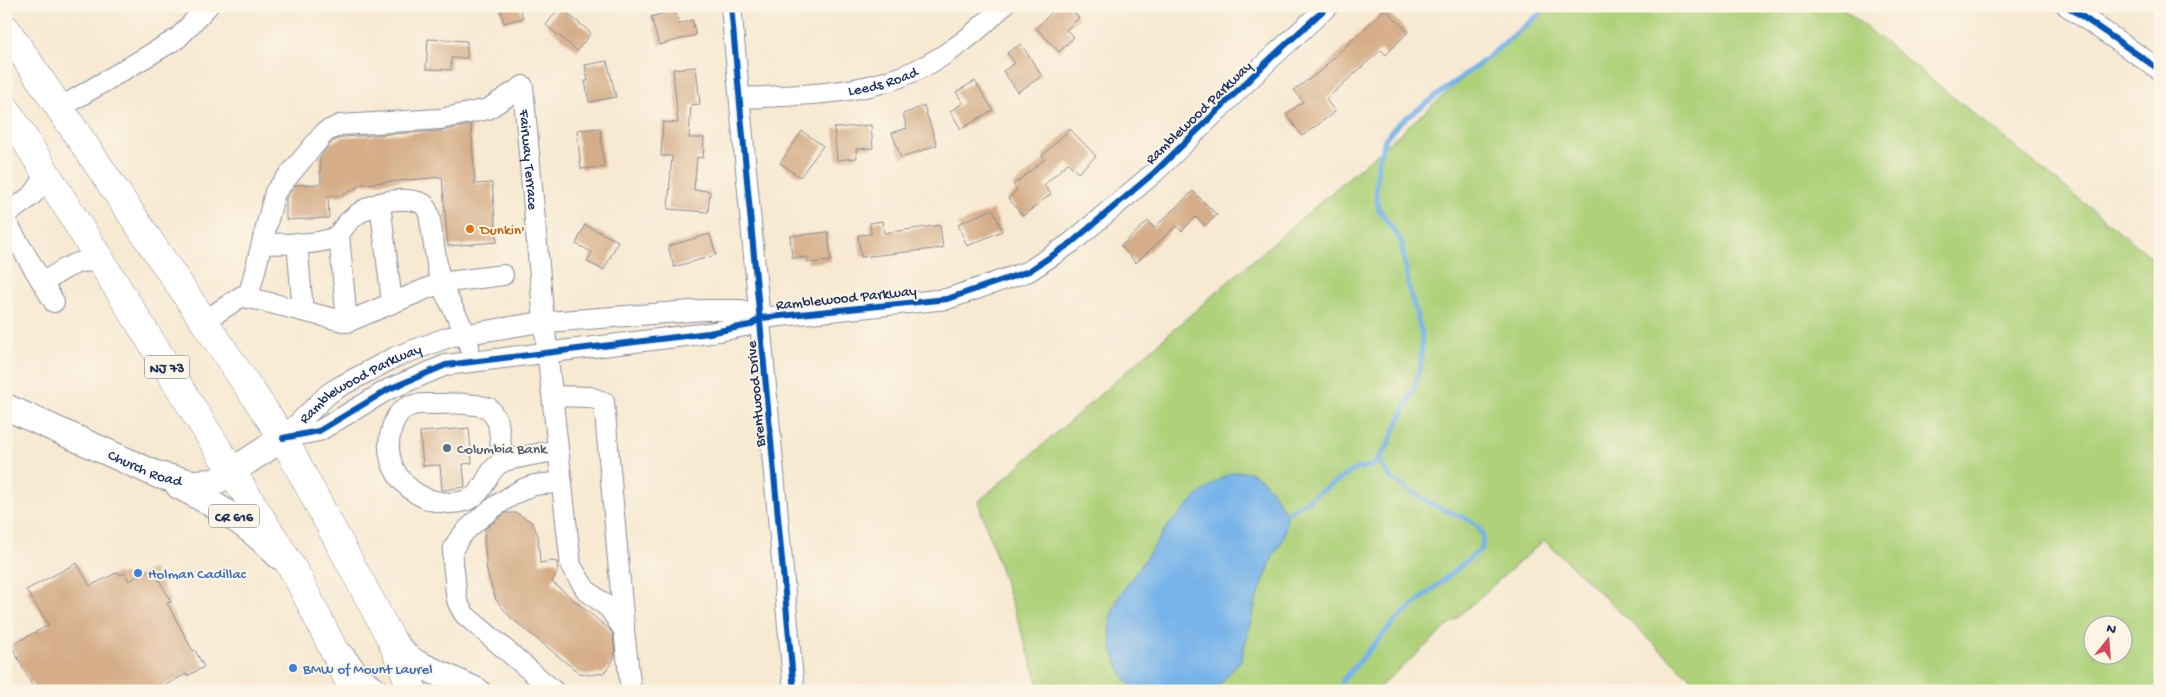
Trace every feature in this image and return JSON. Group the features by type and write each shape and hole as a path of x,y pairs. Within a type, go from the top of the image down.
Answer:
{"highway":[{"path":"6,29 58,109 283,438 391,638 413,691"},
{"name":"NJ 73","path":"6,109 297,576 354,691"}],"main road":[{"name":"Church Road","path":"6,407 158,475 185,482 204,484 214,482 283,438"},
{"name":"CR 616","path":"158,475 226,510 241,521 297,576"},
{"path":"391,638 406,656 416,663 477,691"},
{"path":"333,646 359,678 375,691"}],"street":[{"path":"58,109 178,38 208,6"},
{"name":"Brentwood Drive","path":"731,6 794,691"},
{"name":"Leeds Road","path":"740,98 842,92 900,78 938,60 975,33 1003,6"},
{"name":"Ramblewood Parkway","path":"283,438 319,431 415,376 446,365 471,360 701,334 750,325 761,318 947,299 1029,271 1071,243 1155,172 1270,59 1328,6"},
{"path":"2067,6 2160,70"},
{"name":"Fairway Terrace","path":"262,244 275,192 325,132 340,125 440,119 488,109 522,86 544,322 571,566 586,590 609,608 624,630"},
{"path":"6,214 34,195 43,180 45,171"},
{"path":"248,298 262,244 297,243 331,239 339,234 359,213 380,203 401,199 414,200 424,204 429,214 440,283 466,334 471,360"},
{"path":"380,203 392,303"},
{"path":"6,222 54,302"},
{"path":"339,234 348,322"},
{"path":"297,243 303,311"},
{"path":"43,283 69,266 79,262 93,262 104,267"},
{"path":"203,322 242,296 348,322 440,283 503,275"},
{"name":"Ramblewood Parkway","path":"283,438 328,394 373,367 422,346 466,334 544,322 721,309 741,310 761,318"},
{"path":"553,396 590,397 604,402 631,691"},
{"path":"503,462 498,422 489,408 469,402 410,405 396,416 389,436 389,454 395,473 405,486 421,498 436,502 462,502 474,497 484,487 490,472 503,462 558,450"},
{"path":"554,691 465,615 456,603 454,548 460,538 490,510 514,494 534,486 562,483"}],"green space":[{"path":"1547,6 1840,6 2160,264 2160,691 1704,691 1544,540 1375,691 1041,691 978,502 1213,295"}],"water":[{"path":"1234,472 1249,472 1263,480 1271,489 1286,514 1287,520 1283,540 1273,556 1256,601 1241,660 1214,691 1139,690 1128,683 1121,672 1111,646 1110,618 1118,598 1168,526 1197,496 1221,478"}],"building":[{"path":"499,6 519,6 523,18 504,23"},
{"path":"1058,6 1068,6 1079,18 1066,30 1074,37 1059,52 1036,28"},
{"path":"560,7 591,33 577,51 546,25"},
{"path":"1385,9 1408,32 1386,55 1381,50 1326,99 1335,112 1302,136 1286,114 1303,102 1294,90 1326,67"},
{"path":"675,10 679,24 692,20 696,35 659,45 651,17"},
{"path":"428,39 467,41 467,58 451,58 451,70 426,69"},
{"path":"1021,44 1042,76 1018,92 1003,71 1015,63 1007,53"},
{"path":"607,61 616,97 589,102 585,81 588,81 585,65"},
{"path":"696,67 700,104 691,105 689,138 704,138 703,158 697,157 694,190 710,191 708,212 668,209 672,156 661,156 663,122 678,123 673,69"},
{"path":"975,81 993,110 961,129 950,111 963,103 956,92"},
{"path":"924,106 937,145 901,158 892,133 907,128 903,114"},
{"path":"471,125 475,184 492,183 497,242 448,246 442,177 363,184 341,196 328,196 329,218 286,220 286,198 296,185 321,184 320,157 332,142 343,137 441,131"},
{"path":"871,125 873,148 856,149 857,158 837,160 834,128"},
{"path":"600,128 604,167 581,169 577,130"},
{"path":"1070,129 1096,156 1078,173 1068,163 1044,185 1051,194 1023,216 1008,198 1017,190 1013,185 1045,159 1042,156"},
{"path":"802,131 823,146 800,177 780,163"},
{"path":"1193,191 1217,215 1205,226 1196,217 1182,231 1176,226 1136,263 1121,246 1148,221 1154,228"},
{"path":"993,209 1002,231 967,246 958,224"},
{"path":"882,221 884,233 940,225 943,248 861,257 858,235 871,234 870,223"},
{"path":"585,225 618,241 604,270 587,262 592,252 576,244"},
{"path":"828,232 831,261 808,263 807,257 792,258 790,236"},
{"path":"710,234 716,255 674,267 668,246"},
{"path":"469,428 472,463 463,464 465,487 442,490 440,465 423,466 420,432"},
{"path":"506,513 516,513 532,522 538,535 540,563 557,562 558,569 552,582 613,634 615,657 603,673 590,675 579,673 511,618 496,600 487,572 485,529"},
{"name":"Holman Cadillac","path":"77,563 90,586 118,572 120,575 125,573 129,581 153,568 171,602 167,603 193,651 195,650 204,667 154,691 35,691 11,645 49,625 26,590"}],"waterway":[{"path":"1281,517 1356,469 1371,466 1378,460 1387,447 1414,388 1421,364 1422,334 1409,289 1401,241 1378,208 1376,194 1378,162 1385,139 1398,124 1482,62 1549,6"},
{"path":"1342,681 1395,621 1482,548 1483,535 1478,526 1467,519 1433,505 1390,478 1381,464 1380,457"}],"cycle path":[{"path":"731,6 794,691"},
{"path":"283,438 319,431 389,389 446,365 709,333 750,325 761,318 947,299 1029,271 1071,243 1155,172 1270,59 1328,6"},
{"path":"2067,6 2160,70"}],"place":[{"name":"Dunkin'","path":"470,229"},
{"name":"Columbia Bank","path":"447,448"},
{"name":"Holman Cadillac","path":"138,573"},
{"name":"BMW of Mount Laurel","path":"293,668"}]}
